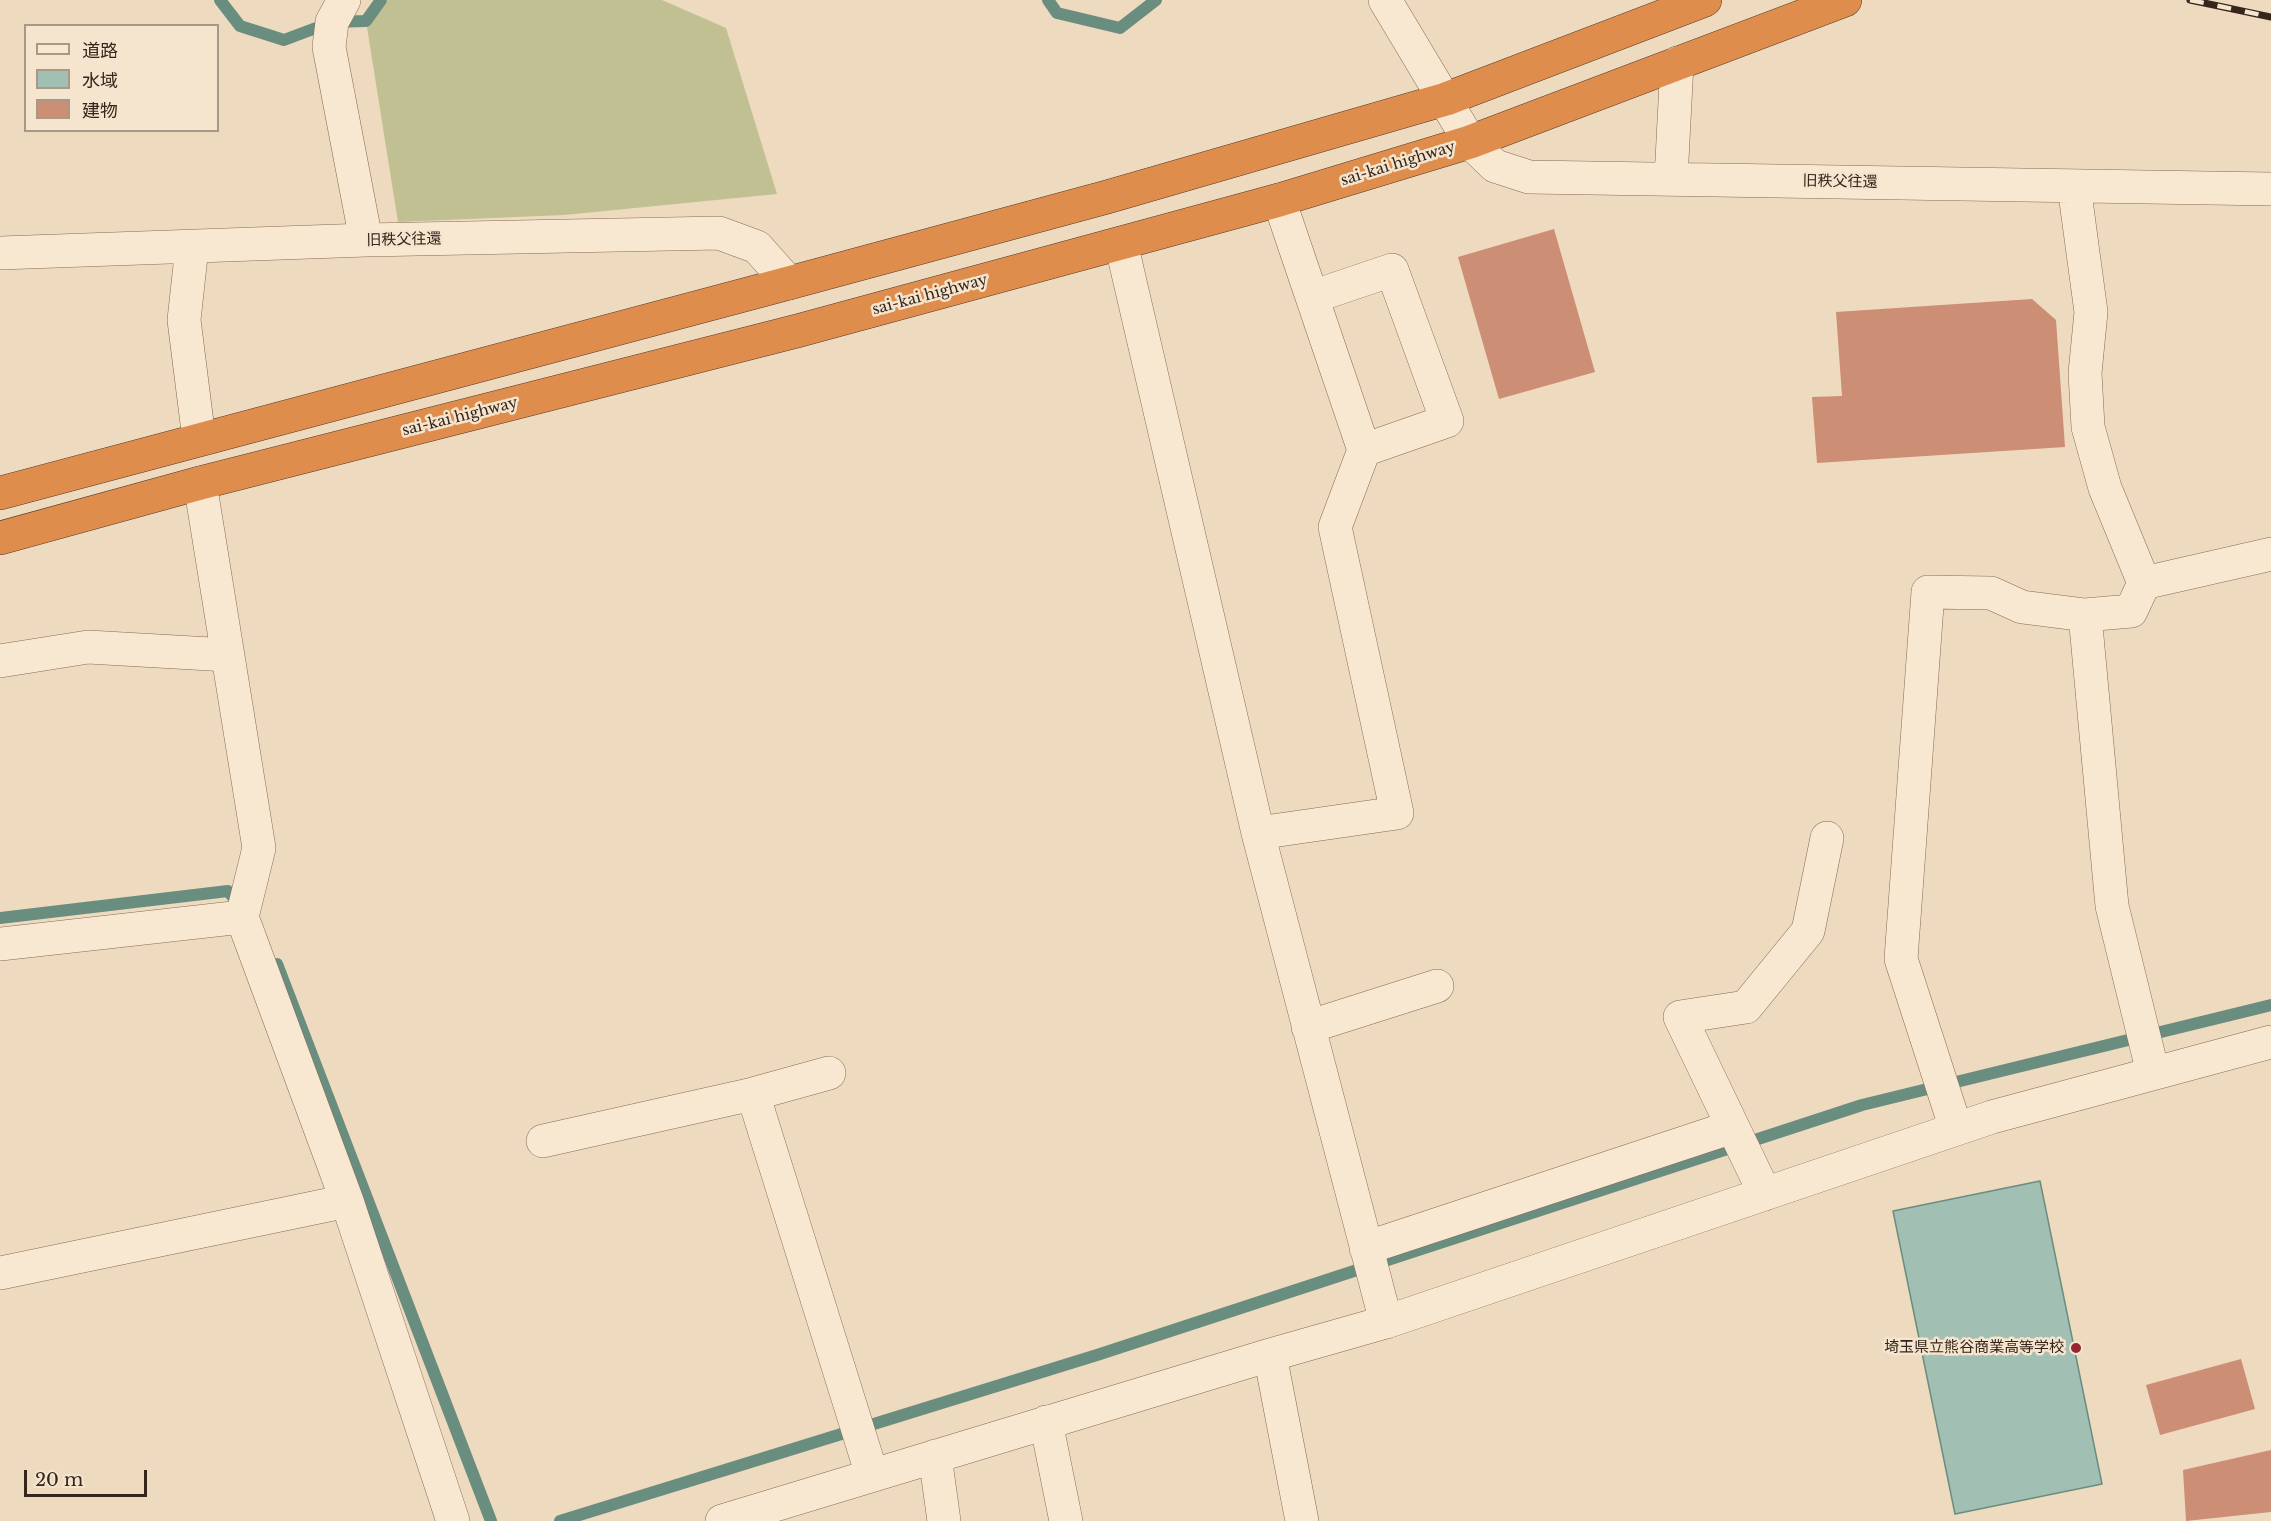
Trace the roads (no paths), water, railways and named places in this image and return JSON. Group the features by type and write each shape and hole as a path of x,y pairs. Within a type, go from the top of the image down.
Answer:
{"highway":[{"path":"0,494 199,439 789,284 1446,99 1705,0"},
{"name":"sai-kai highway","path":"0,538 200,483 796,332 1279,200 1470,142 1845,0"}],"street":[{"path":"344,0 332,22 329,46 366,240"},
{"name":"旧秩父往還","path":"1385,0 1470,142 1495,166 1529,177 2271,189"},
{"path":"1671,179 1677,63"},
{"path":"1956,1129 1901,959 1928,592 1991,593 2022,607 2085,615 2131,611 2144,583 2105,488 2088,427 2085,372 2091,312 2074,186"},
{"path":"1258,833 1398,813 1335,527 1364,450 1279,200"},
{"name":"旧秩父往還","path":"0,253 366,240 719,233 757,247 789,284"},
{"path":"1121,243 1258,833 1386,1322"},
{"path":"192,246 184,320 199,439"},
{"path":"1312,297 1392,270 1447,421 1364,450"},
{"path":"200,483 260,848 242,917 347,1201 453,1521"},
{"path":"2144,583 2271,554"},
{"path":"2085,615 2112,906 2153,1073"},
{"path":"0,661 88,647 228,655"},
{"path":"1765,1194 1680,1017 1746,1007 1808,931 1827,838"},
{"path":"0,944 242,917"},
{"path":"1308,1026 1437,986"},
{"path":"722,1521 1270,1354 1386,1322 1992,1117 2271,1042"},
{"path":"543,1141 753,1094 829,1073"},
{"path":"753,1094 872,1475"},
{"path":"1366,1248 1732,1126"},
{"path":"0,1273 347,1201"},
{"path":"1270,1354 1302,1521"},
{"path":"1046,1422 1066,1521"},
{"path":"935,1456 944,1521"}],"water":[{"path":"2040,1181 2102,1484 1955,1514 1893,1211"}],"waterway":[{"path":"220,0 240,26 284,40 332,22 366,21 381,0"},
{"path":"1048,0 1057,13 1120,28 1156,0"},
{"path":"0,918 228,891 240,905"},
{"path":"277,964 491,1521"},
{"path":"560,1521 1097,1355 1862,1105 2271,1005"}],"railway":[{"path":"2190,0 2271,17"}],"place":[{"name":"埼玉県立熊谷商業高等学校","path":"2076,1348"}]}
